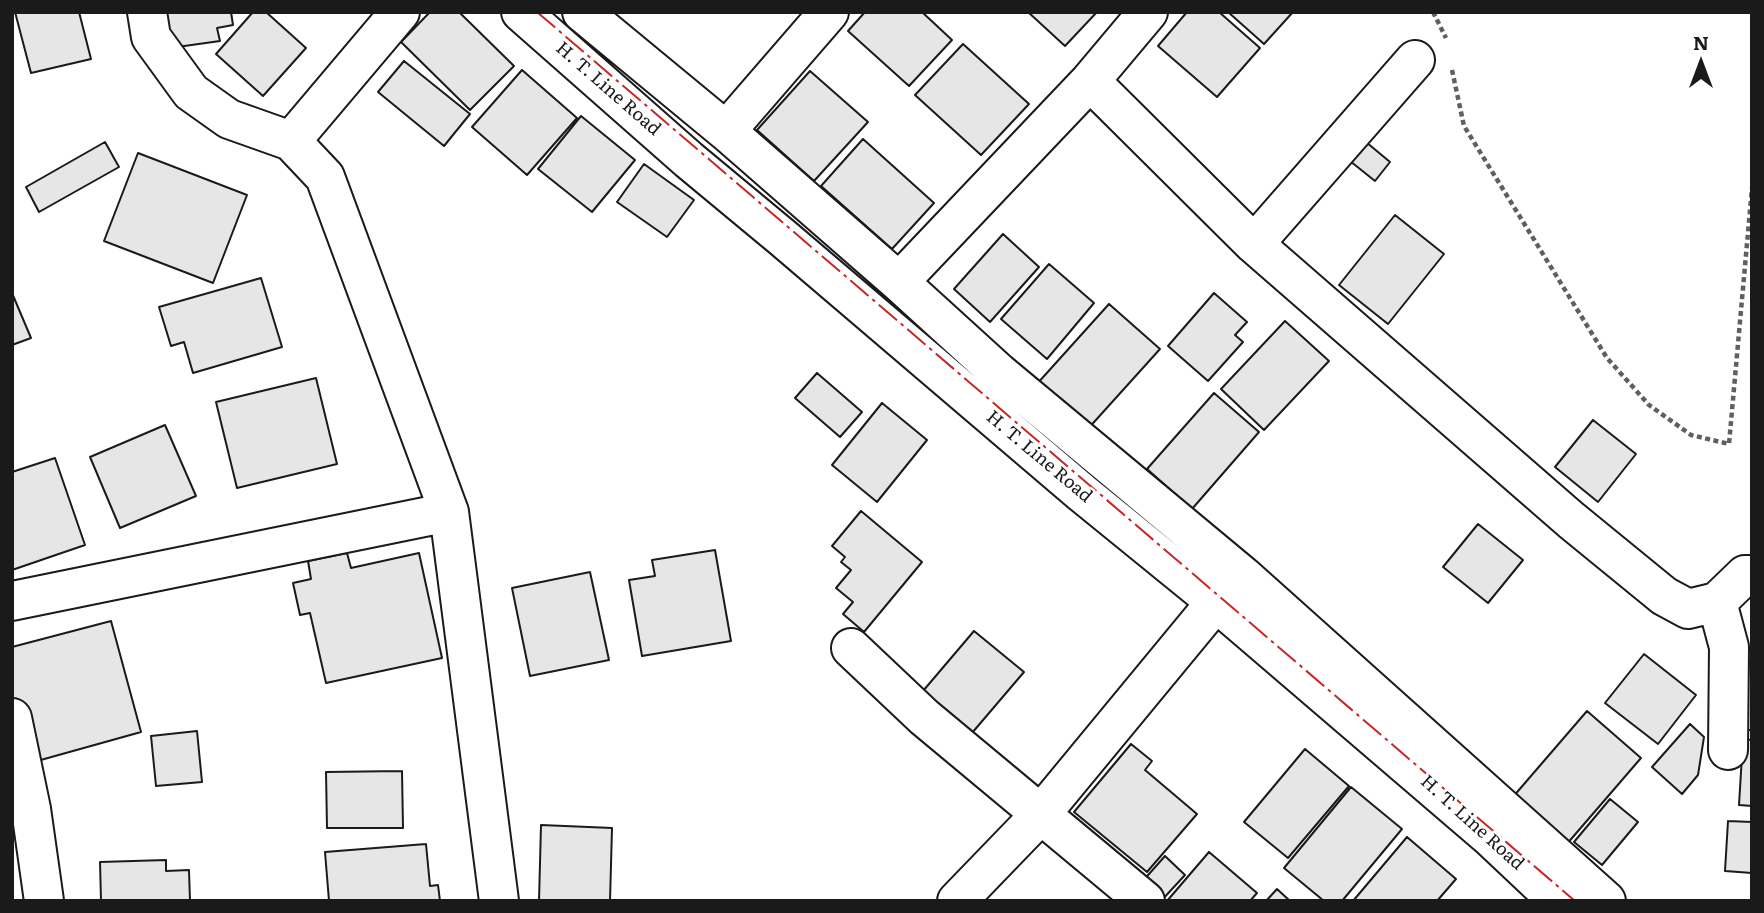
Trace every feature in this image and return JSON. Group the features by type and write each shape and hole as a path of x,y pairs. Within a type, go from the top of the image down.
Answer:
{"street":[{"path":"147,12 152,37 191,92 229,119 291,141 325,177 449,512 499,901"},
{"path":"291,141 400,12"},
{"name":"H. T. Line Road","path":"521,12 871,315 1489,835 1558,901"},
{"name":"H. T. Line Road","path":"582,12 726,131 999,373 1243,576 1606,901"},
{"path":"726,131 829,12"},
{"path":"899,282 1090,81 1148,12"},
{"path":"1254,244 1438,56"},
{"path":"1090,81 1254,244 1571,520 1664,596 1688,609 1717,602 1745,575 1752,575"},
{"path":"12,601 449,512"},
{"path":"957,901 1041,814 1216,603 1243,576"},
{"path":"1717,602 1729,647 1728,750"},
{"path":"851,648 924,717 1145,901"},
{"path":"12,718 31,809 44,901"}],"path":[{"path":"1433,12 1438,56 1464,126 1607,358 1649,405 1691,435 1729,444 1752,188"}],"building":[{"path":"15,12 79,12 91,59 31,73"},
{"path":"157,12 231,12 233,25 217,28 220,41 163,49"},
{"path":"253,12 266,12 306,48 263,96 216,54"},
{"path":"430,12 459,12 514,66 470,110 401,42"},
{"path":"865,12 922,12 952,40 909,86 848,31"},
{"path":"1028,12 1097,12 1065,46"},
{"path":"1187,12 1219,12 1260,48 1217,97 1158,46"},
{"path":"1228,12 1293,12 1264,44"},
{"path":"963,44 1029,104 981,155 915,95"},
{"path":"404,61 470,114 444,146 378,92"},
{"path":"522,70 577,118 527,175 472,127"},
{"path":"810,71 868,122 814,181 757,130"},
{"path":"581,116 635,160 592,212 538,169"},
{"path":"863,139 934,203 892,249 821,186"},
{"path":"105,142 119,167 39,212 26,187"},
{"path":"1366,142 1390,162 1375,181 1350,161"},
{"path":"138,153 247,195 213,283 104,241"},
{"path":"644,164 694,200 667,237 617,202"},
{"path":"1395,215 1444,254 1388,324 1339,285"},
{"path":"1003,234 1039,267 990,322 954,289"},
{"path":"1049,264 1094,303 1047,359 1001,319"},
{"path":"261,278 282,347 193,373 184,342 171,346 159,307"},
{"path":"12,293 31,338 12,345"},
{"path":"1214,293 1247,322 1235,335 1243,342 1208,381 1168,346"},
{"path":"1109,304 1160,349 1086,431 1036,385"},
{"path":"1285,321 1329,361 1264,430 1221,389"},
{"path":"817,373 862,412 840,437 795,398"},
{"path":"316,378 337,464 237,488 216,402"},
{"path":"1214,393 1259,432 1192,509 1147,469"},
{"path":"882,403 927,440 877,502 832,465"},
{"path":"1593,420 1636,454 1598,502 1555,467"},
{"path":"165,425 196,496 120,528 90,457"},
{"path":"55,458 85,545 12,570 12,472"},
{"path":"861,511 922,562 864,632 843,614 853,602 836,588 851,570 841,562 845,557 832,546"},
{"path":"1478,524 1523,560 1488,603 1443,567"},
{"path":"715,550 731,641 642,656 629,580 655,576 652,560"},
{"path":"347,553 351,568 419,553 442,658 326,683 310,613 300,615 293,583 311,579 308,561"},
{"path":"590,572 609,660 530,676 512,588"},
{"path":"111,621 141,732 30,763 12,700 12,647"},
{"path":"974,631 1024,672 972,733 923,691"},
{"path":"1644,654 1696,695 1658,744 1605,703"},
{"path":"1749,660 1752,660 1752,730 1745,730"},
{"path":"1587,711 1641,758 1566,845 1512,798"},
{"path":"1690,724 1704,737 1698,775 1682,794 1652,767"},
{"path":"197,731 202,782 156,786 151,736"},
{"path":"1743,739 1752,740 1752,806 1739,805"},
{"path":"1131,744 1152,761 1145,770 1197,814 1147,872 1074,812"},
{"path":"1305,749 1349,786 1288,858 1244,822"},
{"path":"402,771 403,828 327,828 326,772"},
{"path":"1351,787 1402,829 1342,901 1324,901 1284,868"},
{"path":"1610,799 1638,822 1602,865 1574,842"},
{"path":"1728,821 1752,822 1752,873 1725,871"},
{"path":"541,825 612,828 610,901 539,901"},
{"path":"1407,837 1456,879 1437,901 1353,901"},
{"path":"426,844 430,886 438,885 440,901 329,901 325,852"},
{"path":"1209,852 1257,893 1250,901 1167,901"},
{"path":"1165,856 1185,875 1161,901 1141,883"},
{"path":"166,860 166,871 189,870 190,901 101,901 100,862"},
{"path":"1277,889 1290,901 1266,901"}],"power":[{"path":"537,12 1575,901"}]}
